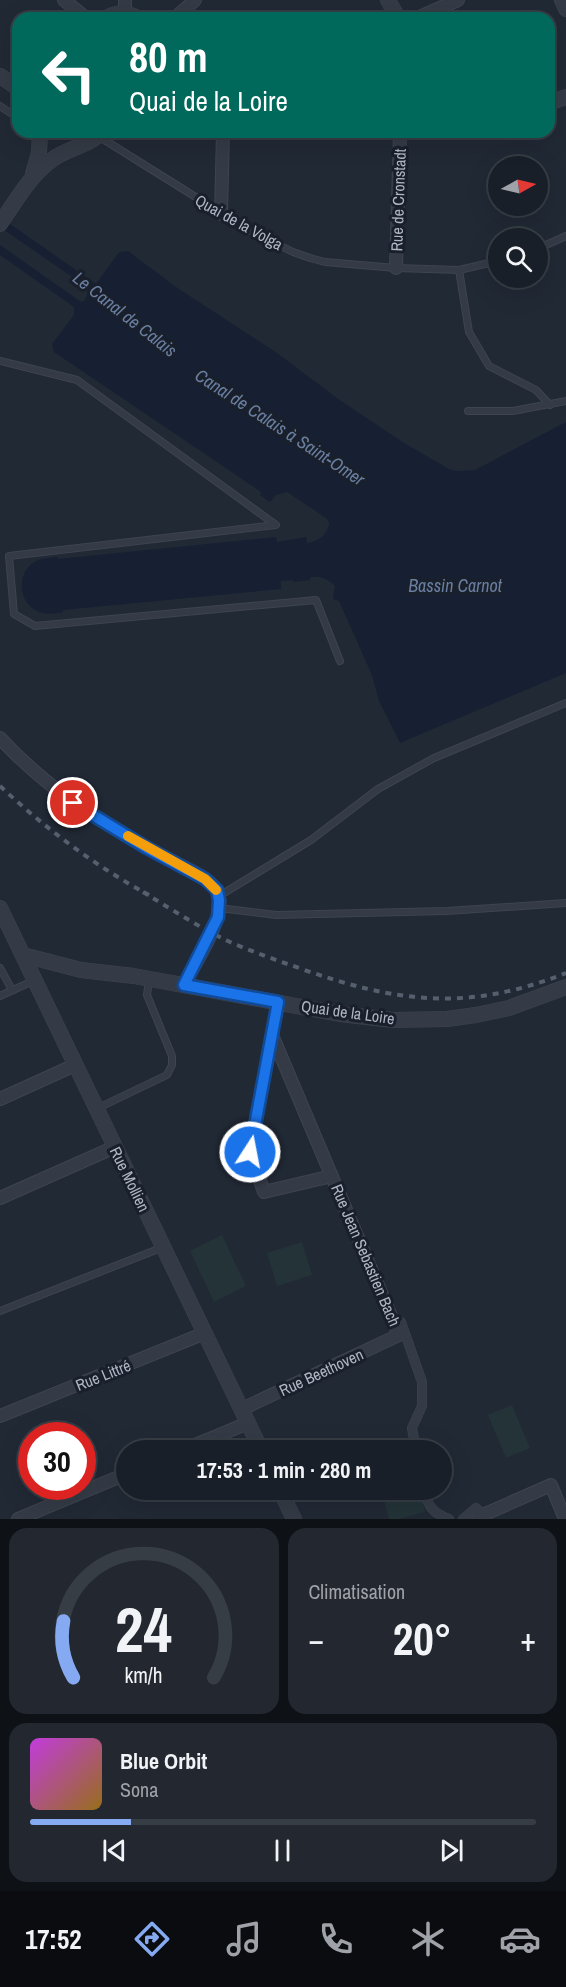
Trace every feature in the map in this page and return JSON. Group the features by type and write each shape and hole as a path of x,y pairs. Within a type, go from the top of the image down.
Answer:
{"street":[{"path":"64,0 79,12"},
{"path":"182,12 195,0"},
{"path":"431,12 458,0"},
{"path":"562,0 566,9"},
{"path":"29,182 39,153 39,138"},
{"path":"0,224 29,182 53,158 88,138"},
{"path":"220,214 223,138"},
{"name":"Rue de Cronstadt","path":"396,268 400,138"},
{"path":"0,738 37,775 73,803 147,848 205,879 217,890 219,902 211,932 184,985"},
{"name":"Rue Mollien","path":"0,908 256,1440"},
{"name":"Quai de la Loire","path":"22,955 81,970 149,978 370,1018 427,1020 463,1017 509,1008 566,987"},
{"name":"Rue Jean Sebastien Bach","path":"278,1002 250,1152 264,1192 332,1176"},
{"name":"Rue Jean Sebastien Bach","path":"272,1035 397,1329"},
{"path":"0,1099 75,1065"},
{"path":"0,1198 115,1147"},
{"path":"397,1329 401,1322 422,1382 422,1406 412,1428 414,1440"},
{"name":"Rue Beethoven","path":"201,1440 397,1329"},
{"name":"Rue Littré","path":"0,1416 205,1333"},
{"path":"18,1519 116,1478"},
{"path":"463,1519 476,1508 481,1517 550,1485 565,1519"},
{"path":"285,1500 294,1519"},
{"path":"427,1500 429,1507 438,1515 449,1519"}],"lane":[{"name":"Quai de la Volga","path":"105,138 220,214 272,242 310,258 325,262 396,268 459,270 488,263"},
{"path":"548,244 566,236"},
{"path":"459,270 469,333 489,366 536,390 550,405"},
{"path":"0,362 77,380 276,525 9,556 14,614 35,626 316,600 340,662"},
{"path":"468,411 513,411 566,401"},
{"path":"219,902 311,840 378,789 434,758 566,703"},
{"path":"219,902 276,915 447,911 566,903"},
{"path":"0,968 12,990"},
{"path":"96,1109 167,1075 172,1065 172,1056 147,995 149,978"},
{"path":"0,996 35,980"},
{"path":"0,1311 163,1247"}],"shaded area":[{"path":"222,1235 246,1286 214,1302 190,1251"},
{"path":"302,1242 312,1275 277,1286 267,1253"},
{"path":"512,1405 530,1448 506,1458 488,1415"},
{"path":"384,1500 422,1500 425,1512 389,1519"}],"water":[{"name":"Bassin Carnot","path":"0,217 96,284 119,252 128,251 176,287 277,353 341,401 404,443 449,469 475,470 566,422 566,673 400,743 379,701 372,675 339,601 333,599 335,586 324,578 311,577 310,580 294,582 292,580 281,581 281,589 63,610 63,612 52,614 38,612 29,606 23,593 22,579 28,567 39,560 276,537 277,542 306,537 307,543 322,537 329,522 287,492 276,495 270,502 260,495 261,492 54,352 52,344 74,315 74,307 0,255 0,245 81,302 89,292 88,288 0,227"}],"railway":[{"path":"0,786 71,845 109,872 149,895"},
{"path":"143,892 230,942 282,962 368,989 401,995 464,998 497,994 566,973"}],"slow traffic":[{"path":"128,836 205,879 216,890"}],"route":[{"path":"73,803 147,848 205,879 217,890 218,917 184,985 278,1002 250,1152"}],"water label":[{"name":"Le Canal de Calais","path":"125,314"},
{"name":"Canal de Calais à Saint-Omer","path":"280,427"}]}
